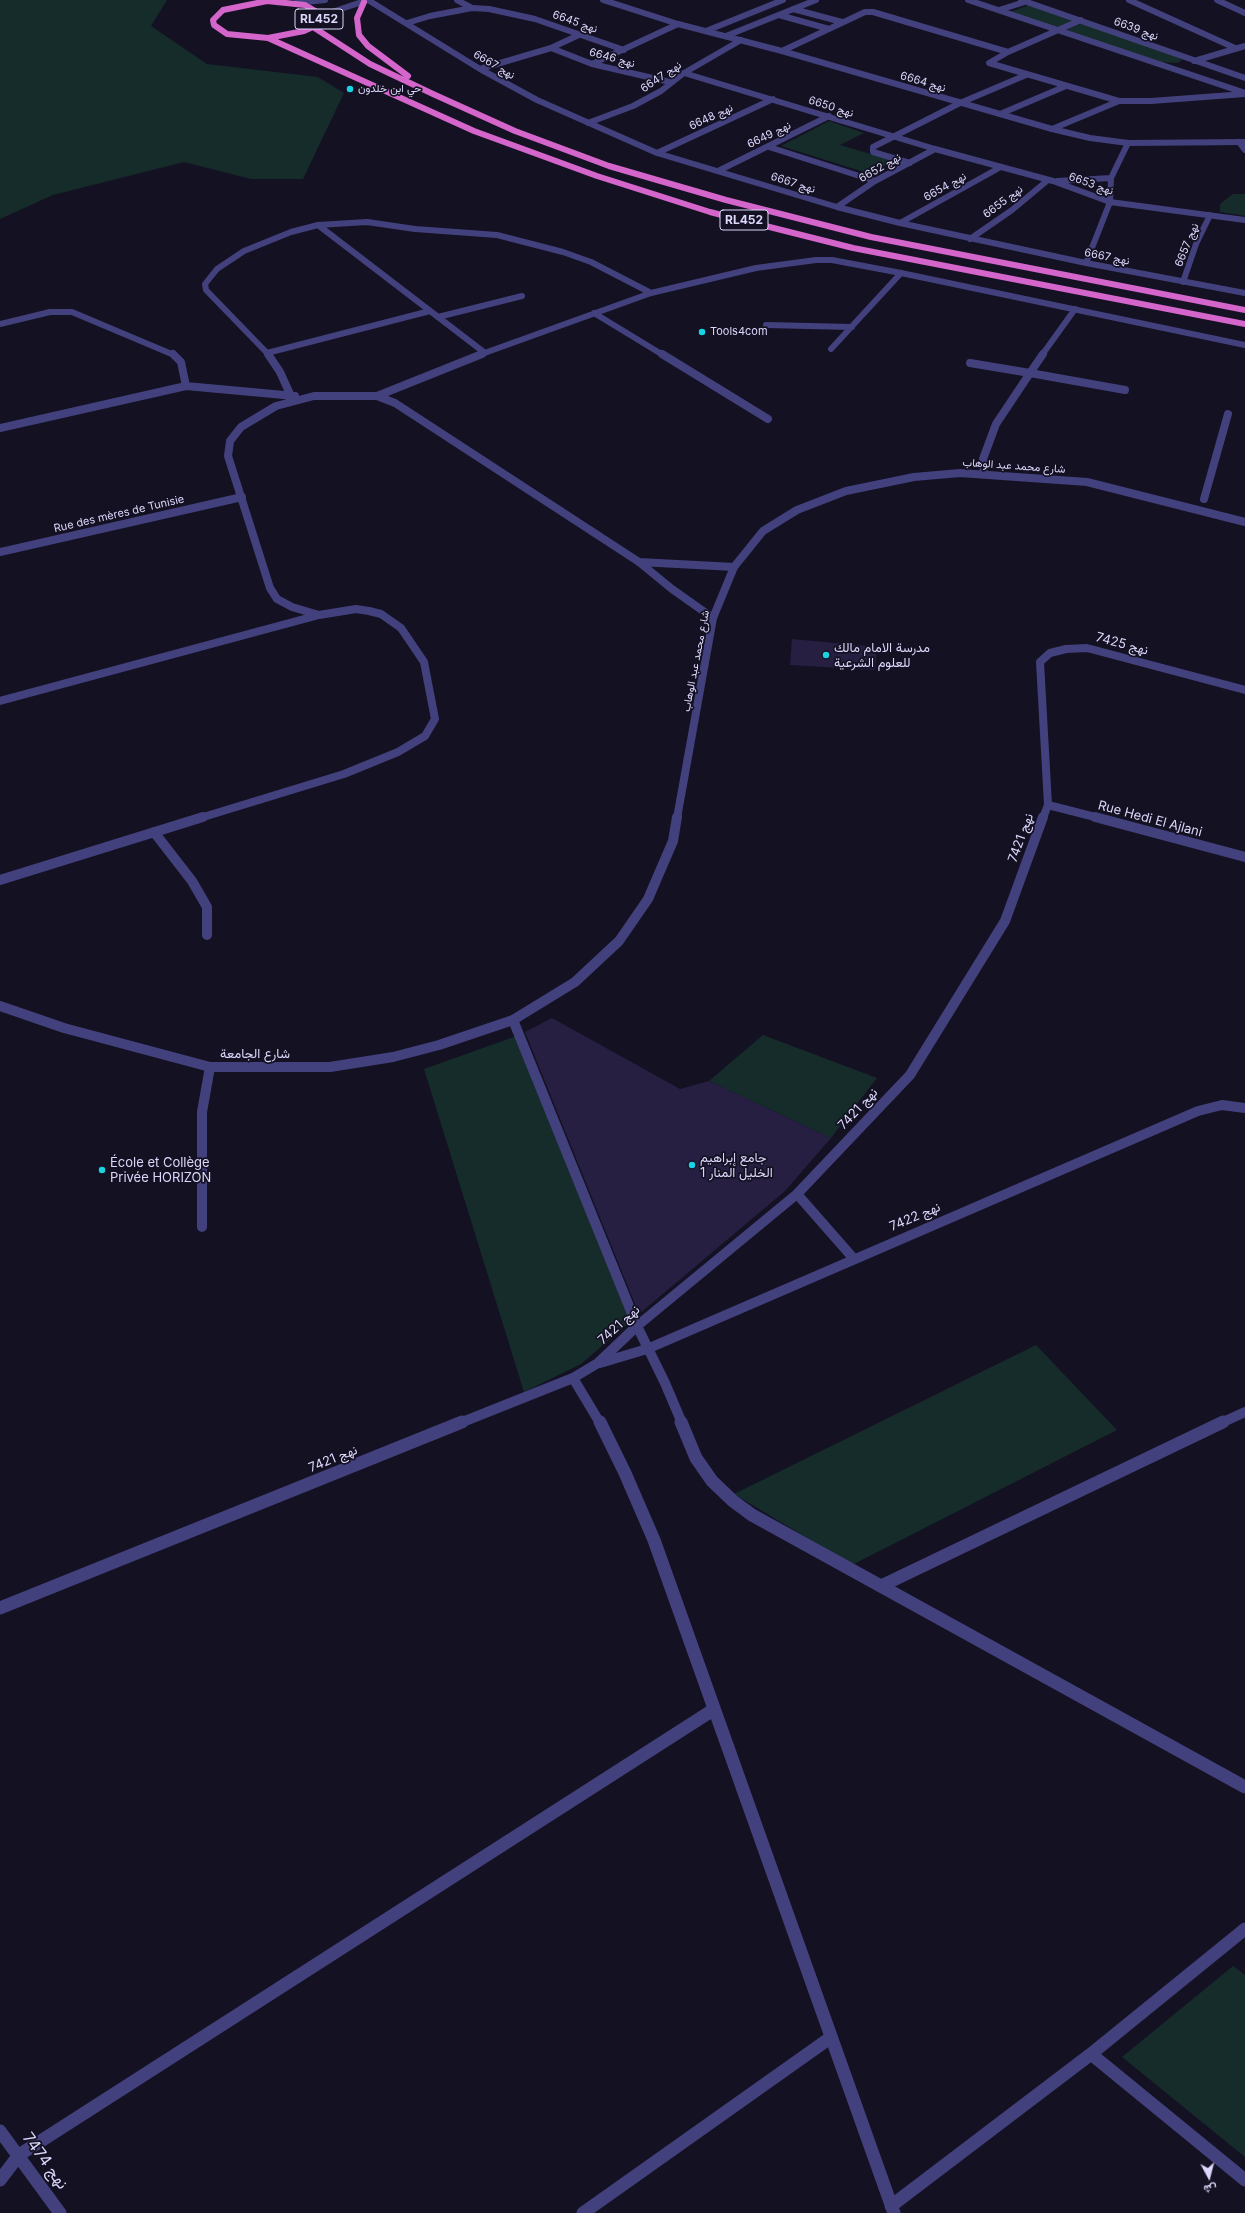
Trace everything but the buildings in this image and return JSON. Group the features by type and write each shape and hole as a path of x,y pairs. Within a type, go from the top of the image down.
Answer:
{"highway":[{"name":"RL452","path":"283,1 296,3 312,8 320,16 317,23 313,27 294,34 268,38 239,36 218,30 214,25 213,20 222,8 250,3 283,1"},
{"path":"366,1 357,18 359,35 368,46 408,76 419,87"},
{"name":"RL452","path":"313,27 370,64 515,131 609,166 726,200 871,237 1245,310"},
{"name":"RL452","path":"268,38 474,131 597,176 710,212 853,248 1245,324"}],"street":[{"path":"296,3 325,0"},
{"path":"457,0 472,8"},
{"name":"نهج 6664","path":"603,0 678,24 782,51 1052,129 1090,138 1128,143 1242,142"},
{"path":"706,31 783,0"},
{"path":"726,36 816,0"},
{"path":"968,0 1245,93"},
{"path":"999,10 1023,1 1032,0"},
{"path":"1129,0 1235,48"},
{"path":"1217,0 1245,13"},
{"path":"320,16 366,1"},
{"name":"نهج 6667","path":"366,1 407,23 480,69 537,100 657,152 837,207 900,223 1086,263 1183,282 1245,292"},
{"name":"نهج 6639","path":"1023,1 1245,78"},
{"path":"407,23 430,16 472,8"},
{"name":"نهج 6645","path":"472,8 496,10 536,19 624,50"},
{"path":"793,9 842,22"},
{"path":"782,51 859,13 873,12 1008,52"},
{"path":"779,15 829,29"},
{"path":"1081,20 1008,52 988,63 1119,101 1151,101 1245,93"},
{"path":"592,64 678,24"},
{"name":"نهج 6646","path":"480,69 551,48 581,34"},
{"name":"نهج 6647","path":"588,123 633,106 661,90 684,73 741,40"},
{"path":"1194,61 1245,46"},
{"name":"نهج 6646","path":"551,48 592,64 670,82"},
{"name":"نهج 6650","path":"684,73 935,149"},
{"path":"910,163 873,152 873,148 960,103 1026,75"},
{"path":"1000,114 1066,86"},
{"name":"نهج 6648","path":"657,152 773,99"},
{"path":"1052,129 1119,101"},
{"name":"نهج 6649","path":"718,171 829,116"},
{"path":"1242,142 1245,150"},
{"path":"1086,263 1110,202 1111,178 1128,143"},
{"path":"769,147 875,181"},
{"name":"نهج 6652","path":"837,207 875,181 935,149"},
{"name":"نهج 6653","path":"935,149 1050,181 1110,202 1245,220"},
{"name":"نهج 6654","path":"900,223 999,168"},
{"path":"1050,181 1111,178"},
{"name":"نهج 6655","path":"970,239 1050,181"},
{"name":"نهج 6657","path":"1183,282 1196,244 1210,215"},
{"path":"290,394 280,372 267,353 206,290 205,284 217,269 244,251 274,237 318,225 367,222 497,236 563,252 591,262 651,293"},
{"path":"318,225 484,353"},
{"path":"377,396 484,353 651,293 756,268 800,261 832,260 901,273 1245,345"},
{"path":"831,349 852,328 901,273"},
{"path":"438,317 522,296"},
{"path":"984,473 983,459 996,424 1030,372 1075,309"},
{"path":"267,353 430,311"},
{"path":"0,324 50,312 72,312 173,354 181,362 186,386"},
{"path":"594,313 768,419"},
{"path":"766,325 852,328"},
{"path":"970,363 1030,372 1125,390"},
{"path":"0,428 186,386 290,394 301,398"},
{"path":"319,615 292,607 277,599 270,588 242,497 232,472 228,456 230,441 241,427 276,406 301,398 353,395 377,396 395,403 416,415 639,562 672,589 714,618"},
{"path":"1204,499 1228,414"},
{"name":"شارع محمد عبد الوهاب","path":"513,1020 575,982 619,940 648,899 673,841 714,618 734,567 763,531 797,510 846,491 914,477 984,473 1088,482 1245,522"},
{"name":"Rue des mères de Tunisie","path":"0,552 242,497"},
{"path":"639,562 734,567"},
{"path":"0,700 319,615 356,609 381,614 401,628 424,662 435,719 425,736 398,752 344,774 0,880"},
{"name":"نهج 7425","path":"1048,805 1040,662 1050,653 1066,649 1087,648 1245,690"},
{"name":"Rue Hedi El Ajlani","path":"1048,805 1245,857"},
{"name":"نهج 7421","path":"2,1604 573,1378 598,1363 637,1326 797,1194 910,1074 1005,921 1048,805"},
{"path":"154,832 192,881 207,907 207,935"},
{"name":"شارع الجامعة","path":"0,1006 64,1028 210,1067 330,1067 346,1065 393,1057 432,1047 513,1020"},
{"path":"513,1020 637,1326 665,1384 696,1458 712,1481 733,1501 752,1515 1245,1787"},
{"path":"202,1227 202,1112 210,1067"},
{"name":"نهج 7422","path":"598,1363 647,1349 1198,1111 1222,1105 1245,1108"},
{"path":"797,1194 854,1259"},
{"path":"573,1378 597,1417 622,1466 654,1540 892,2210 1091,2054 1245,1929"},
{"path":"881,1586 1245,1412"},
{"path":"0,2180 19,2155 714,1710"},
{"path":"583,2213 830,2038"},
{"path":"1091,2054 1245,2180"},
{"name":"نهج 7474","path":"0,2131 60,2213"}],"green space":[{"path":"0,0 167,0 151,26 207,64 318,77 344,93 303,179 251,179 184,162 53,195 0,219"},
{"path":"1029,5 1075,21 1057,28 1010,12"},
{"path":"1082,23 1176,56 1182,60 1178,63 1158,62 1064,31"},
{"path":"829,121 864,133 840,145 895,161 870,174 781,146"},
{"path":"1233,194 1245,194 1245,216 1220,212 1220,204"},
{"path":"522,1034 637,1316 581,1364 524,1392 424,1069"},
{"path":"763,1035 877,1078 831,1138 709,1081"},
{"path":"1036,1345 1117,1430 852,1565 734,1494"},
{"path":"1233,1966 1245,1975 1245,2157 1122,2057"}],"place":[{"name":"حي ابن خلدون","path":"350,89"},
{"name":"Tools4com","path":"702,332"},
{"name":"مدرسة الامام مالك للعلوم الشرعية","path":"826,655"},
{"name":"جامع إبراهيم الخليل المنار 1","path":"692,1165"},
{"name":"École et Collège Privée HORIZON","path":"102,1170"}]}
